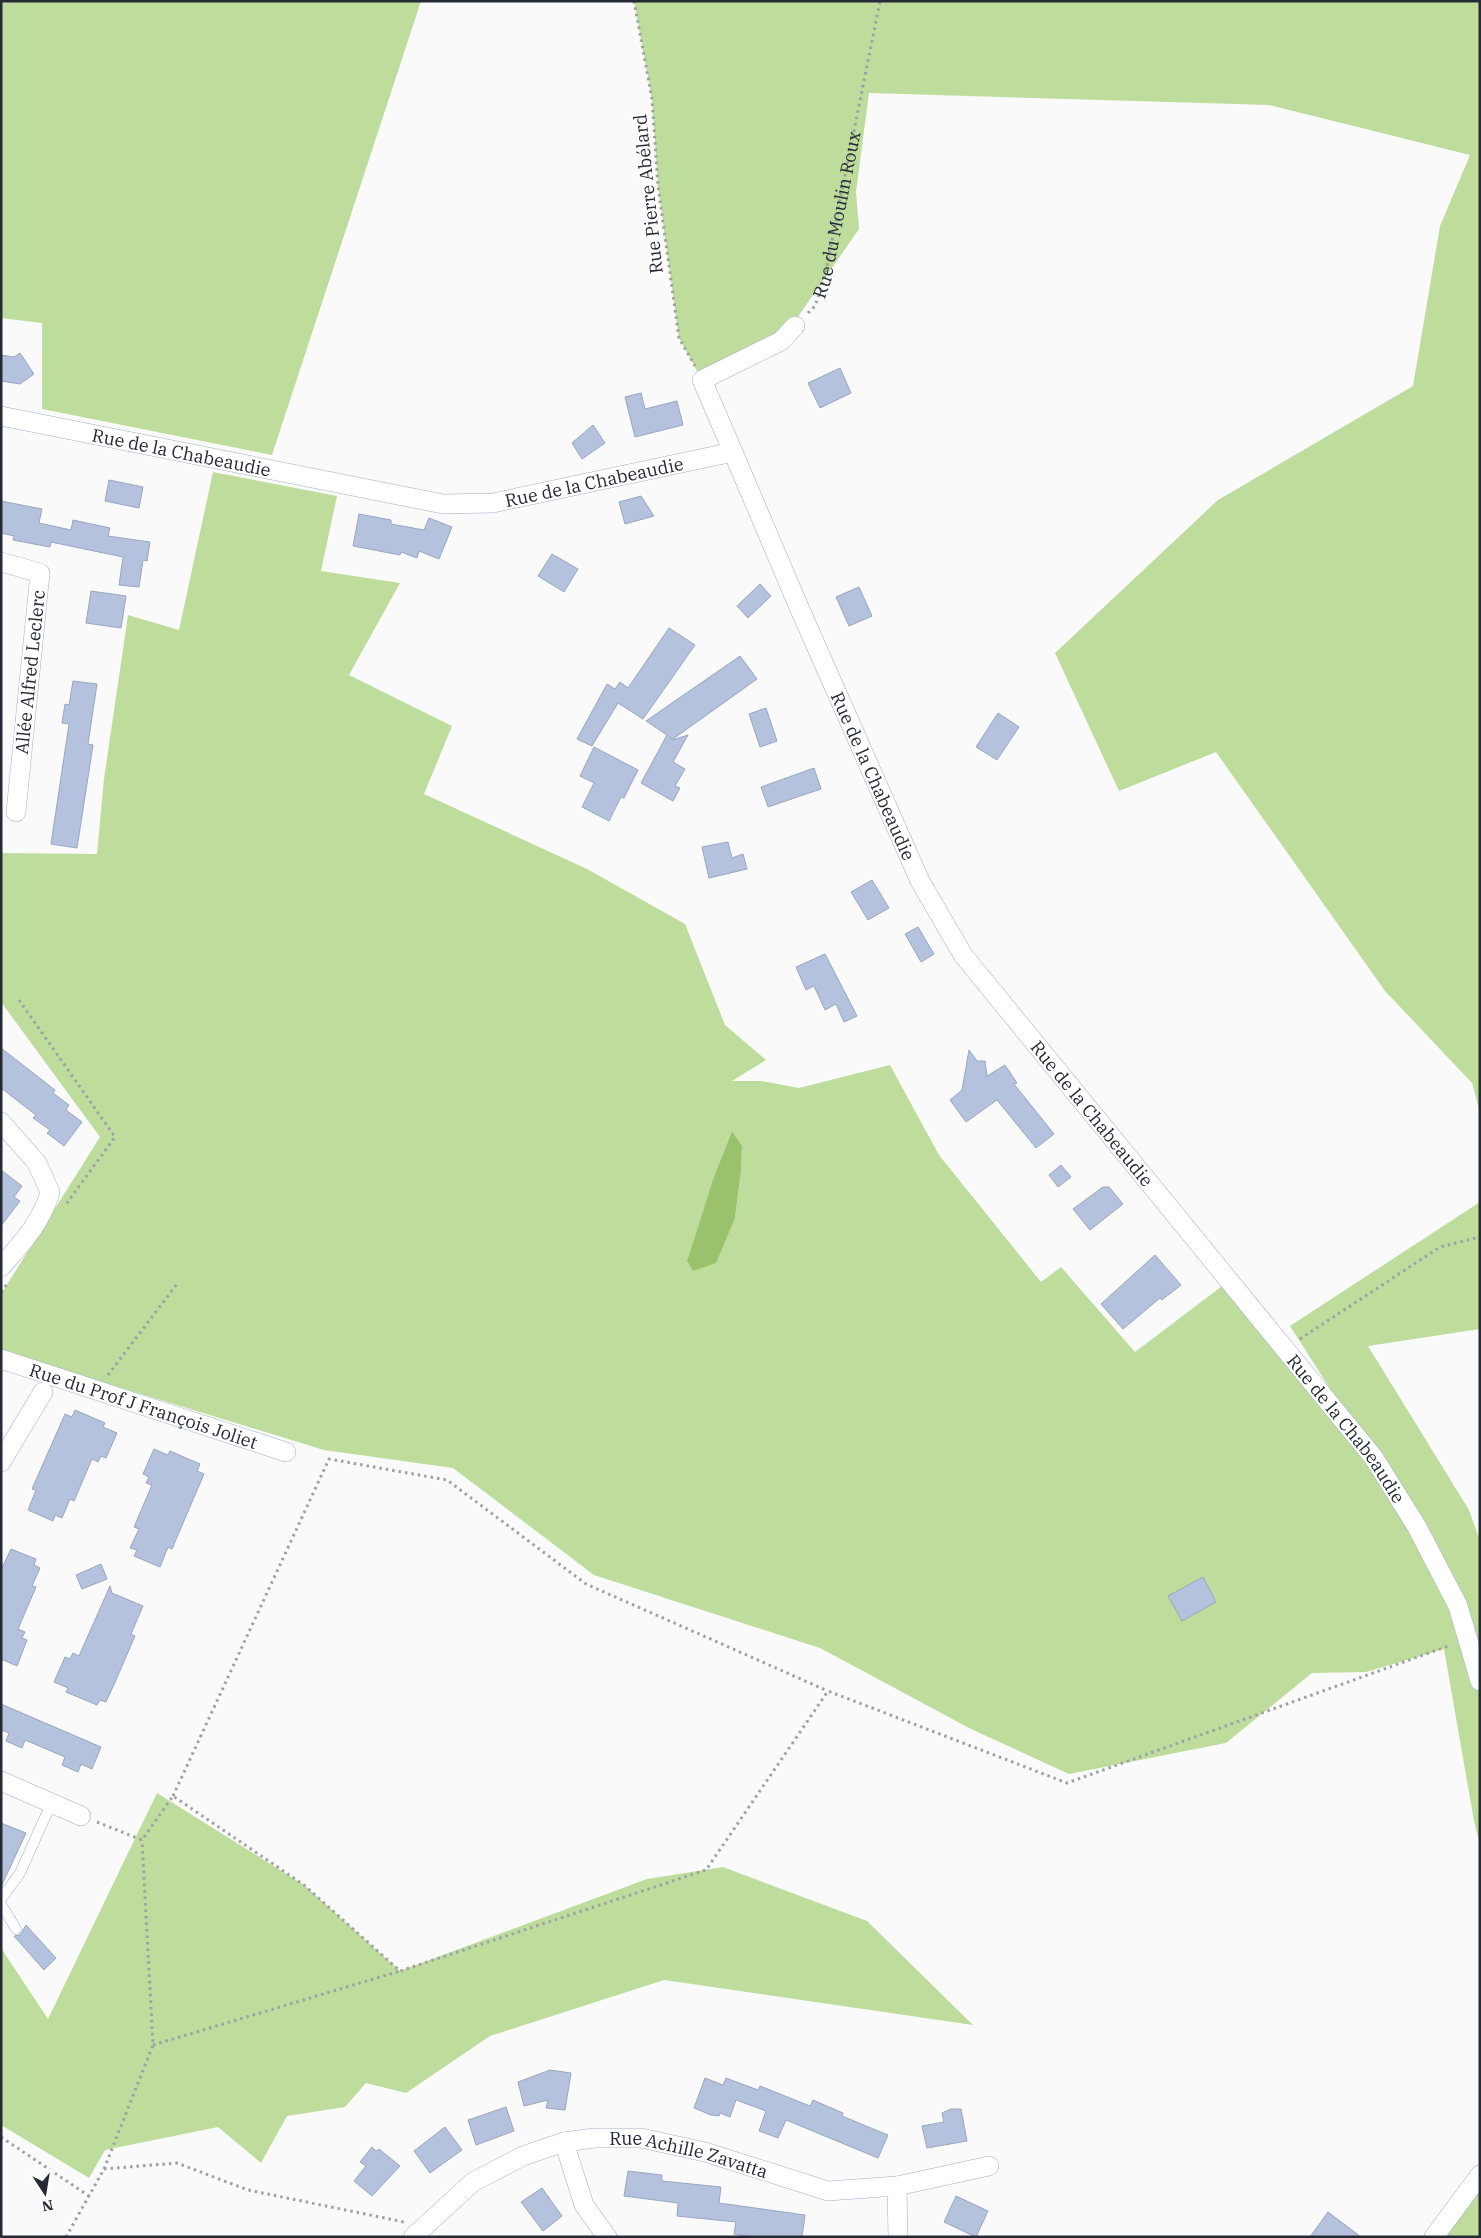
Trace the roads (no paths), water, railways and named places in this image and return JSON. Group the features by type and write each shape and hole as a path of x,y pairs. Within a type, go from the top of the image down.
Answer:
{"street":[{"path":"734,452 702,380 781,341 795,326"},
{"name":"Rue de la Chabeaudie","path":"1,416 443,504 493,503 734,452 798,605 920,881 963,954 1374,1458 1417,1527 1458,1606 1480,1681"},
{"name":"Allée Alfred Leclerc","path":"1,562 40,573 16,812"},
{"path":"1,1122 37,1163 50,1192 46,1207 37,1224 7,1272"},
{"name":"Rue du Prof J François Joliet","path":"1,1359 286,1452"},
{"path":"1,1462 43,1392"},
{"path":"1,1781 81,1816"},
{"name":"Rue Achille Zavatta","path":"417,2232 473,2182 523,2156 564,2142 594,2138 641,2138 705,2152 828,2191 897,2186 989,2166"},
{"path":"564,2142 584,2205 606,2237"},
{"path":"1434,2237 1480,2175"},
{"path":"897,2186 898,2237"}],"lane":[{"path":"1,1898 20,1873 46,1815 53,1804"},
{"path":"1,1904 16,1929"}]}
